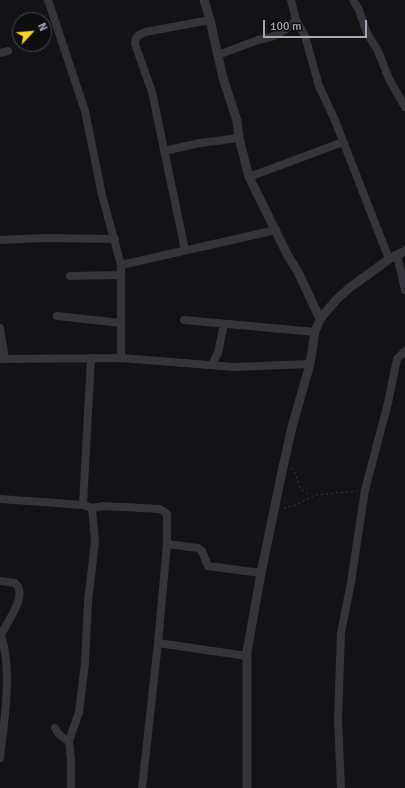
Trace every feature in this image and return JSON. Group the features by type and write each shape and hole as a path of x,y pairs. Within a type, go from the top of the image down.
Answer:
{"street":[{"path":"48,0 85,111 102,195 121,265 121,358"},
{"path":"204,0 223,78 237,121 239,138 249,177 320,318"},
{"path":"291,0 296,20 305,36 319,86 343,142 397,255 405,290"},
{"path":"353,0 359,10 367,33 378,51 389,79 405,107"},
{"path":"185,250 152,92 135,44 135,40 137,35 145,32 210,20"},
{"path":"218,55 258,40 271,37 285,30 296,20"},
{"path":"164,151 200,143 239,138"},
{"path":"249,177 343,142"},
{"path":"121,265 276,230"},
{"path":"0,240 44,238 115,239"},
{"path":"247,788 247,656 261,573 283,467 292,427 310,364 315,332 320,318 336,300 348,289 397,255"},
{"path":"70,276 121,275"},
{"path":"57,316 121,322"},
{"path":"184,320 315,332"},
{"path":"212,364 218,353 224,324"},
{"path":"0,328 3,359 121,358 212,364 234,367 310,364"},
{"path":"341,788 338,719 341,633 351,582 365,490 398,359 405,351"},
{"path":"83,505 91,358"},
{"path":"0,499 83,505 92,508 102,506 160,509 167,514 167,544 158,643 142,788"},
{"path":"71,788 69,741 79,712 85,663 88,602 95,541 92,508"},
{"path":"167,544 198,548 202,551 208,566 261,573"},
{"path":"0,581 15,583 19,587 20,593 11,616 1,635 7,667 0,758"},
{"path":"158,643 247,656"},
{"path":"55,728 58,734 69,741"}],"path":[{"path":"283,467 291,468 295,472 300,488 310,496"},
{"path":"275,508 286,508 296,505 310,496 321,493 331,494 365,490"}]}
